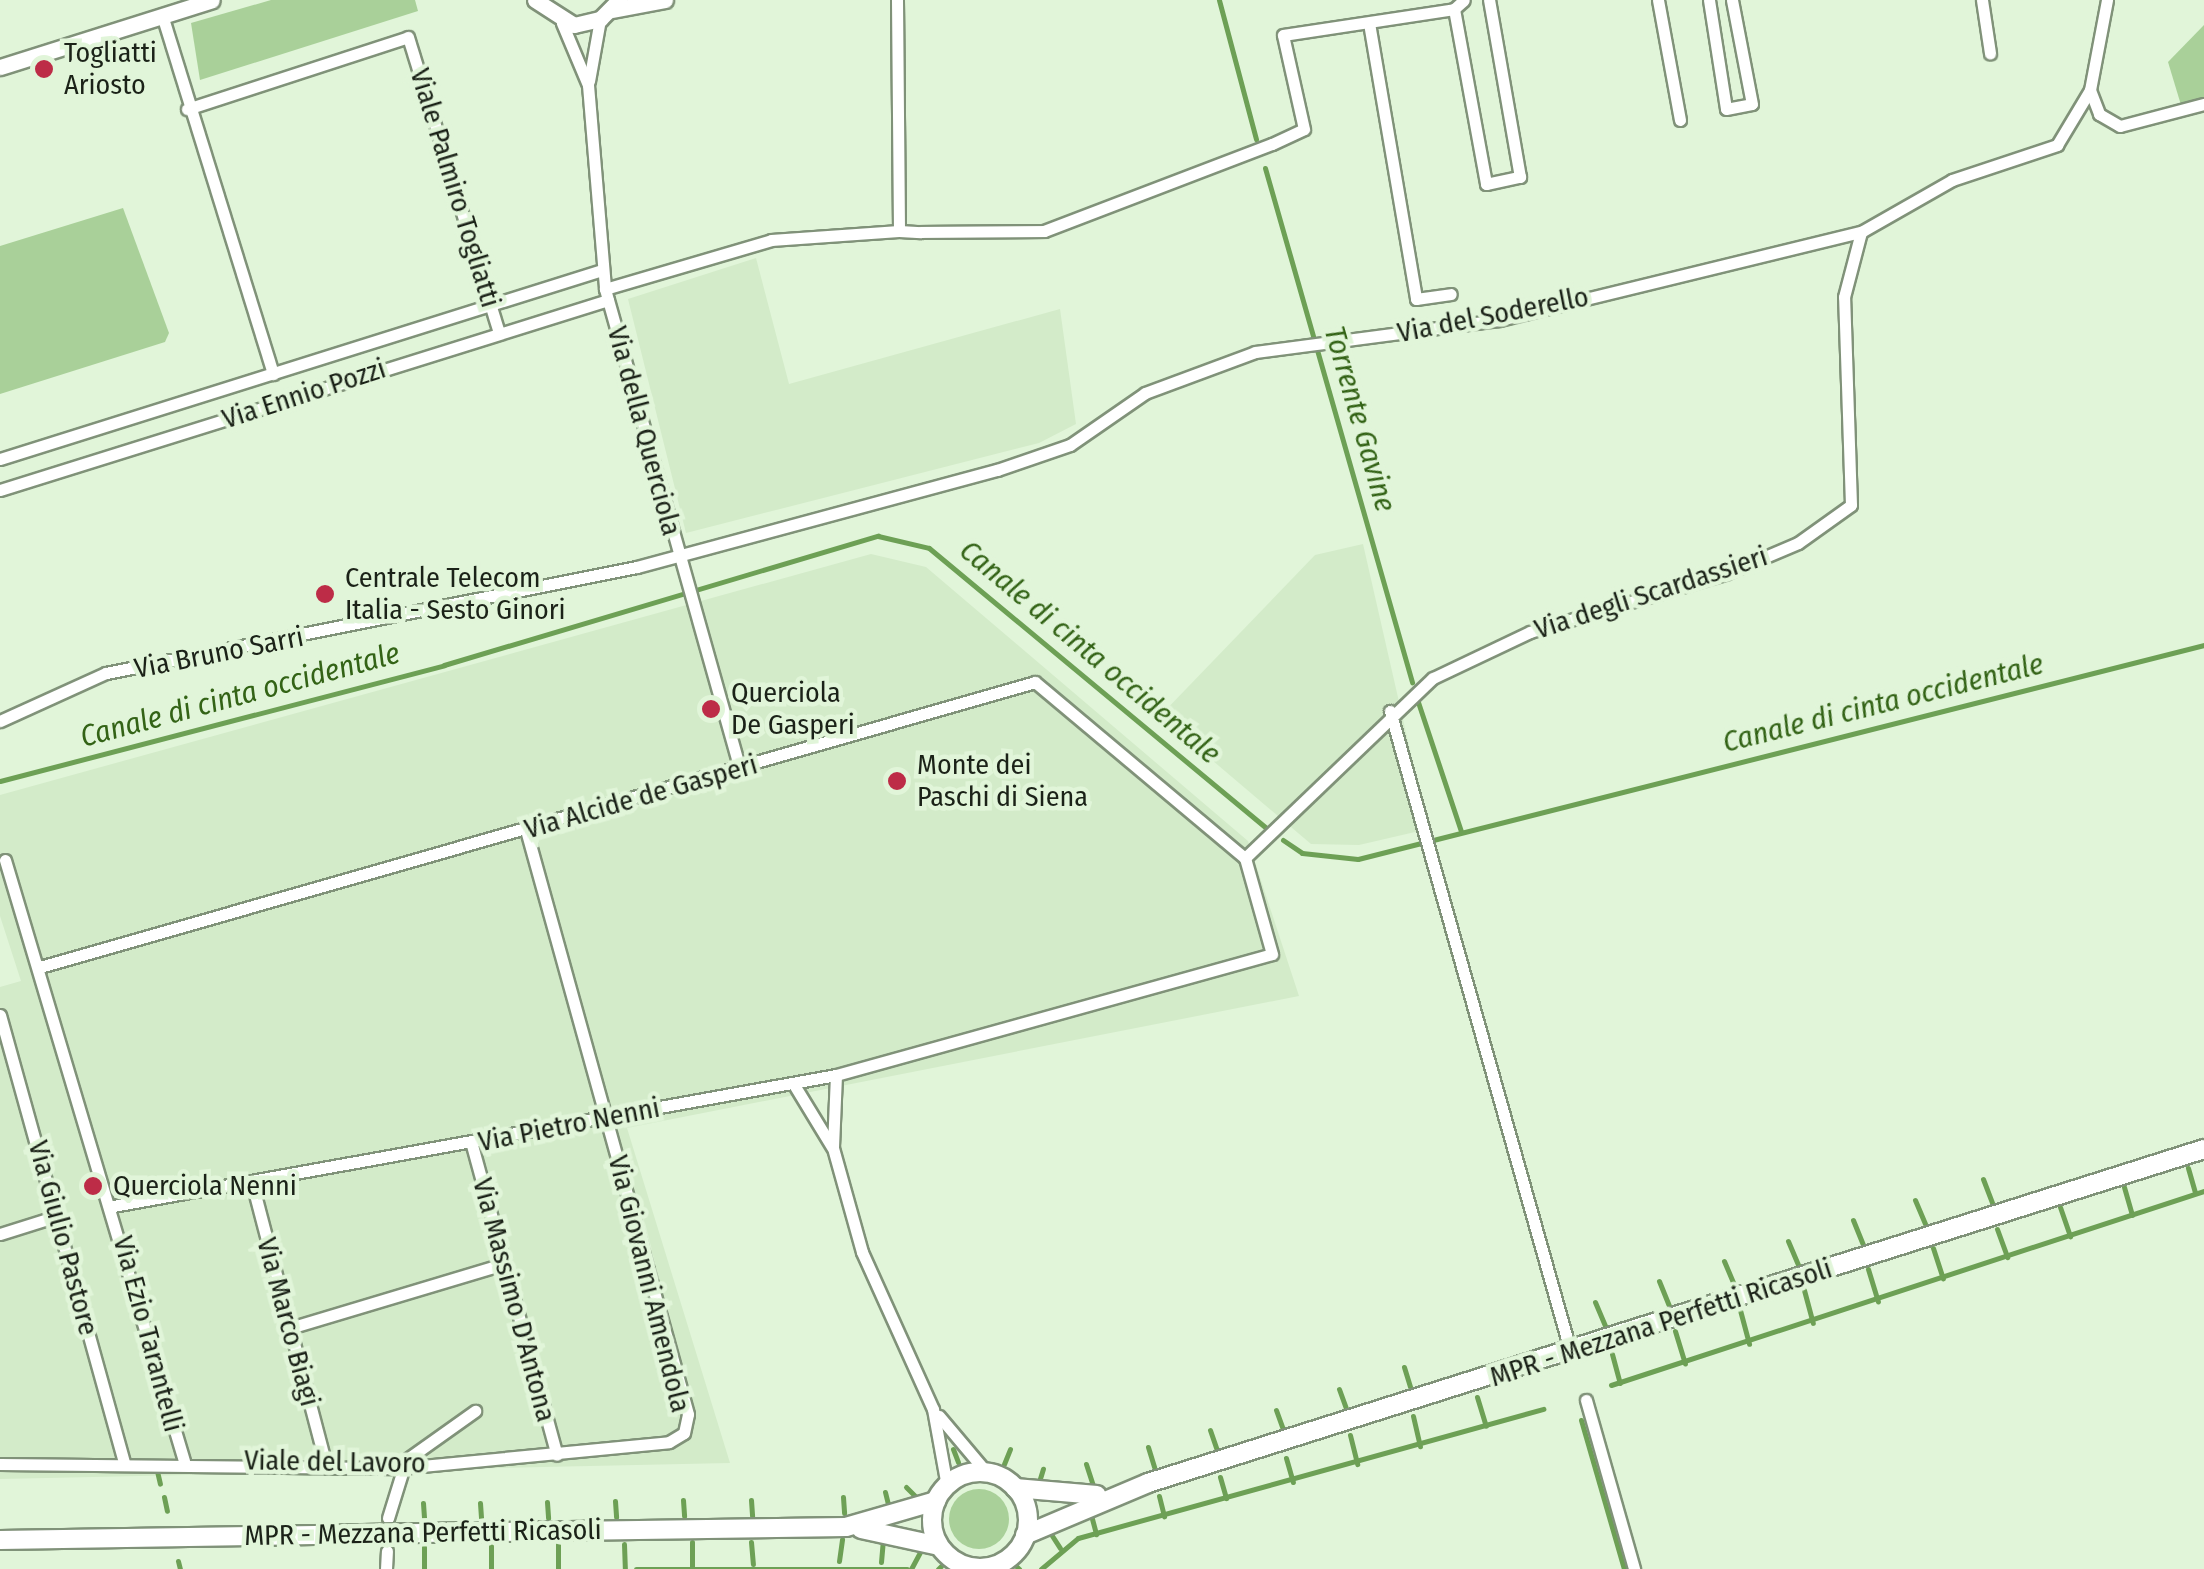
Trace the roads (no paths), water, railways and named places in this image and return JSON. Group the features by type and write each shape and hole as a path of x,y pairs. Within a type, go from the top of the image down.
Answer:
{"main road":[{"name":"MPR - Mezzana Perfetti Ricasoli","path":"1025,1535 1117,1494 2204,1150"},
{"path":"987,1473 1015,1488 1025,1535 990,1567 958,1563 940,1546 942,1494 987,1473"},
{"name":"MPR - Mezzana Perfetti Ricasoli","path":"1015,1488 1117,1494"},
{"name":"MPR - Mezzana Perfetti Ricasoli","path":"846,1527 942,1494"},
{"name":"MPR - Mezzana Perfetti Ricasoli","path":"0,1540 846,1527 940,1546"}],"street":[{"path":"0,67 212,0"},
{"name":"Via della Querciola","path":"535,0 562,23 588,85 607,295 740,770"},
{"path":"562,23 665,0"},
{"path":"897,0 899,231"},
{"path":"1451,294 1416,299 1370,22 1459,4 1486,184 1520,177 1490,0"},
{"path":"1658,0 1680,120"},
{"path":"1709,0 1726,109 1752,104 1732,0"},
{"path":"1982,0 1990,53"},
{"path":"1861,232 1952,180 2057,145 2090,90 2107,0"},
{"name":"Via della Querciola","path":"588,85 610,10"},
{"path":"162,16 187,109 273,374"},
{"name":"Via Ennio Pozzi","path":"0,490 499,332 771,240 899,231 1044,231 1304,129 1283,34 1370,22"},
{"name":"Viale Palmiro Togliatti","path":"187,109 408,37 499,332"},
{"path":"2090,90 2099,114 2120,126 2204,104"},
{"name":"Via del Soderello","path":"678,553 997,470 1070,445 1145,394 1255,352 1323,347 1499,320 1861,232"},
{"name":"Via degli Scardassieri","path":"1245,858 1267,845 1390,711 1489,648 1725,574 1798,543 1852,505 1844,297 1861,232"},
{"name":"Via Ennio Pozzi","path":"0,459 602,270"},
{"name":"Via Bruno Sarri","path":"0,720 106,673 678,553"},
{"name":"Via Alcide de Gasperi","path":"40,967 740,770 1034,682 1245,858"},
{"path":"1390,711 1567,1339"},
{"name":"Via Giovanni Amendola","path":"526,830 688,1414 670,1442"},
{"name":"Via Pietro Nenni","path":"113,1206 836,1075 1272,954 1245,858"},
{"path":"5,860 113,1206"},
{"name":"Via Giulio Pastore","path":"0,1015 124,1461"},
{"path":"833,1148 836,1075"},
{"path":"794,1083 833,1148 862,1252 933,1409 987,1473"},
{"name":"Via Massimo D'Antona","path":"472,1144 558,1455"},
{"name":"Via Marco Biagi","path":"252,1182 325,1461"},
{"name":"Via Ezio Tarantelli","path":"113,1206 184,1461"},
{"path":"0,1234 57,1216"},
{"path":"290,1328 503,1264"},
{"path":"1586,1400 1634,1569"},
{"path":"933,1409 942,1494"},
{"path":"388,1518 401,1468 429,1437 475,1411"},
{"name":"Viale del Lavoro","path":"0,1464 325,1461 401,1468 670,1442"},
{"path":"386,1551 386,1569"}],"waterway":[{"name":"Torrente Gavine","path":"1219,0 1256,139"},
{"name":"Torrente Gavine","path":"1265,168 1412,682"},
{"name":"Canale di cinta occidentale","path":"0,781 444,665 878,536 929,548 1271,832"},
{"name":"Canale di cinta occidentale","path":"1283,840 1302,853 1358,859 2204,645"},
{"name":"Torrente Gavine","path":"1416,696 1461,831"},
{"path":"2188,1168 2195,1193"},
{"path":"1983,1179 1992,1203"},
{"path":"2124,1187 2132,1215"},
{"path":"1611,1385 2204,1191"},
{"path":"1915,1200 1925,1224"},
{"path":"2060,1207 2070,1236"},
{"path":"1853,1220 1863,1245"},
{"path":"1997,1229 2007,1257"},
{"path":"1788,1241 1798,1265"},
{"path":"1933,1248 1943,1278"},
{"path":"1724,1261 1734,1285"},
{"path":"1868,1269 1878,1301"},
{"path":"1659,1281 1669,1306"},
{"path":"1804,1290 1813,1323"},
{"path":"1595,1302 1605,1326"},
{"path":"1740,1310 1749,1344"},
{"path":"1675,1331 1685,1363"},
{"path":"1612,1354 1620,1383"},
{"path":"1404,1367 1410,1387"},
{"path":"1339,1389 1346,1408"},
{"path":"1477,1397 1486,1426"},
{"path":"1041,1569 1078,1538 1543,1409"},
{"path":"1276,1410 1283,1429"},
{"path":"1413,1416 1420,1446"},
{"path":"1581,1420 1624,1569"},
{"path":"1210,1430 1217,1450"},
{"path":"1350,1435 1357,1464"},
{"path":"1148,1447 1154,1467"},
{"path":"953,1449 958,1462"},
{"path":"1004,1464 1010,1449"},
{"path":"1286,1458 1293,1482"},
{"path":"1086,1464 1092,1483"},
{"path":"1038,1485 1043,1469"},
{"path":"157,1471 160,1484"},
{"path":"1220,1477 1226,1498"},
{"path":"906,1487 917,1498"},
{"path":"885,1492 889,1508"},
{"path":"1159,1496 1164,1516"},
{"path":"164,1497 167,1511"},
{"path":"843,1497 844,1513"},
{"path":"683,1500 684,1516"},
{"path":"751,1500 752,1516"},
{"path":"615,1501 616,1517"},
{"path":"547,1502 548,1518"},
{"path":"423,1503 424,1519"},
{"path":"480,1503 481,1519"},
{"path":"1091,1515 1096,1534"},
{"path":"1049,1531 1060,1548"},
{"path":"839,1561 842,1539"},
{"path":"881,1562 883,1540"},
{"path":"692,1542 692,1567"},
{"path":"751,1542 753,1564"},
{"path":"558,1544 558,1569"},
{"path":"624,1544 625,1569"},
{"path":"491,1546 491,1569"},
{"path":"424,1547 424,1569"},
{"path":"911,1569 922,1548"},
{"path":"178,1561 180,1569"},
{"path":"938,1569 941,1566"},
{"path":"636,1569 907,1569"}],"place":[{"name":"Togliatti Ariosto","path":"44,69"},
{"name":"Centrale Telecom Italia - Sesto Ginori","path":"325,594"},
{"name":"Querciola De Gasperi","path":"711,709"},
{"name":"Monte dei Paschi di Siena","path":"897,781"},
{"name":"Querciola Nenni","path":"93,1186"}]}
